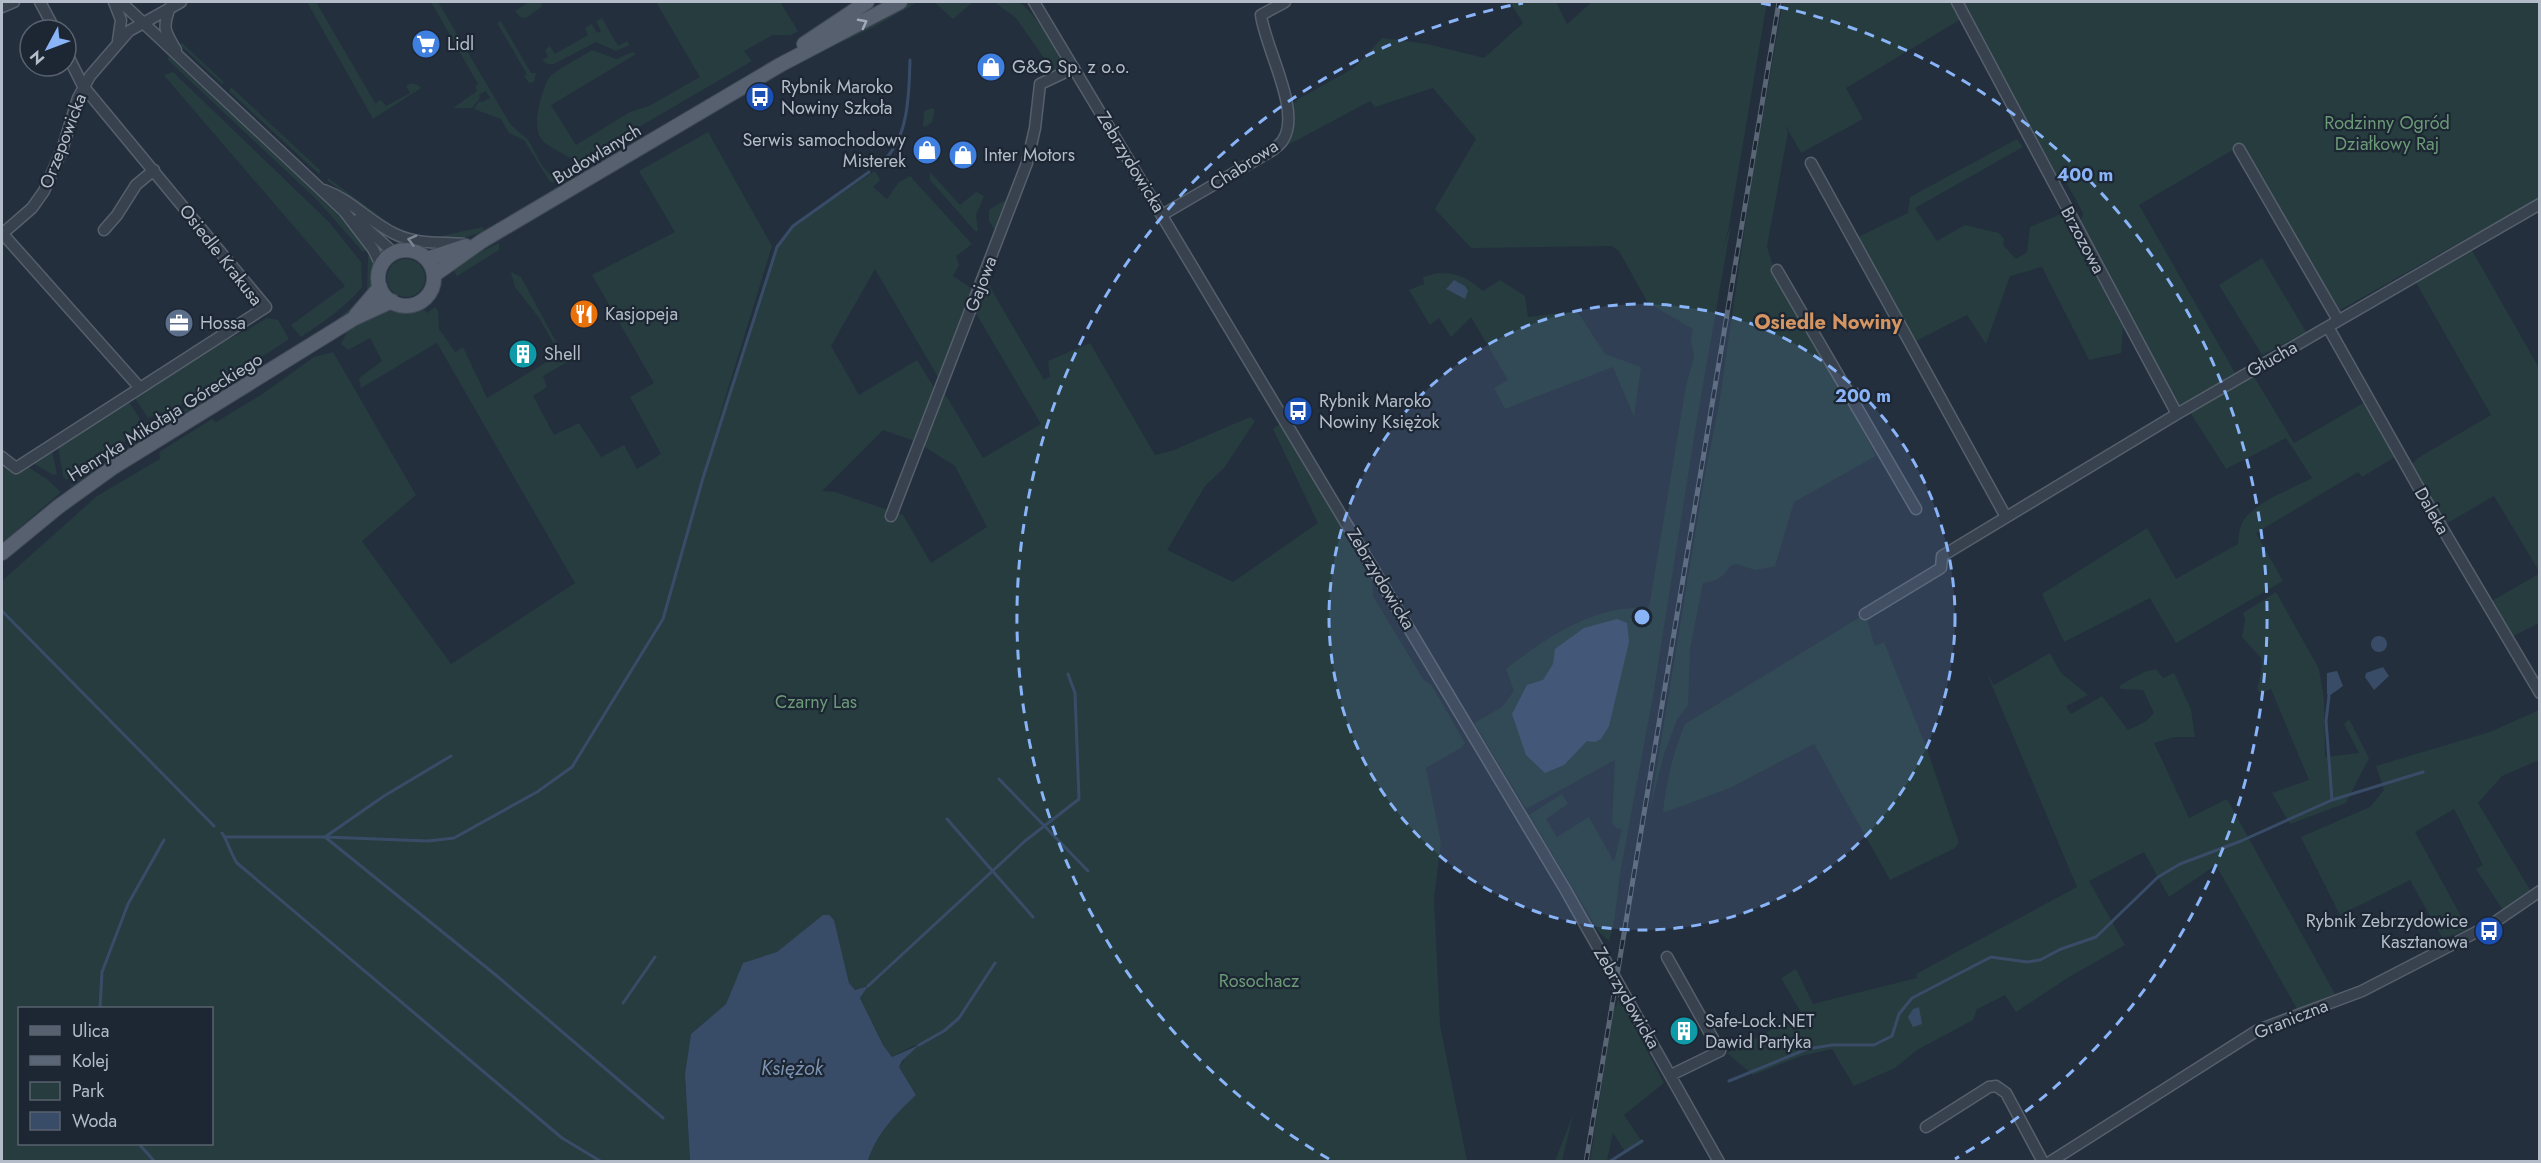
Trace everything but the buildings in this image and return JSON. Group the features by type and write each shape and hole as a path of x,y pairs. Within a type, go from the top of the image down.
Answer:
{"main road":[{"name":"Budowlanych","path":"780,64 804,44 867,2"},
{"name":"Budowlanych","path":"434,275 476,243 780,64 900,2"},
{"path":"427,259 476,243"},
{"path":"411,250 427,259 434,275 432,289 421,302 405,306 392,302 380,287 378,278 381,265 394,253 411,250"},
{"name":"Henryka Mikołaja Góreckiego","path":"353,319 380,287"},
{"name":"Henryka Mikołaja Góreckiego","path":"2,553 65,501 112,468 353,319 392,302"}],"street":[{"path":"2,7 14,2"},
{"path":"40,2 49,18"},
{"path":"114,2 122,20 118,42"},
{"path":"121,2 344,212 373,249 381,265"},
{"name":"Orzepowicka","path":"2,234 32,208 44,191 62,150 83,87 118,42 141,23 181,2"},
{"name":"Zebrzydowicka","path":"1034,2 1555,871 1719,1161"},
{"name":"Chabrowa","path":"1162,215 1273,150 1284,138 1287,99 1279,80 1261,15 1285,2"},
{"name":"Brzozowa","path":"1957,2 2177,414"},
{"path":"170,7 165,30 184,63"},
{"name":"Gajowa","path":"891,516 1027,163 1035,128 1040,84 1074,68"},
{"name":"Osiedle Krakusa","path":"2,457 16,468 266,307 83,87 78,77"},
{"path":"2239,149 2338,320"},
{"path":"1811,163 2006,517"},
{"path":"104,230 117,215 136,185 154,170"},
{"path":"318,188 341,196 383,227 400,236 424,243 476,243"},
{"name":"Głucha","path":"1865,614 1941,568 1942,556 2006,517 2177,414 2540,204"},
{"path":"344,212 360,222 394,253"},
{"path":"2,234 140,388"},
{"path":"1777,270 1916,509"},
{"name":"Daleka","path":"2328,327 2425,499 2540,693"},
{"name":"Graniczna","path":"2050,1161 2258,1030 2372,986 2492,924 2540,891"},
{"path":"1667,957 1720,1052 1671,1076"},
{"path":"1926,1127 1989,1087 1996,1086 2006,1093 2043,1161"}],"green space":[{"path":"1015,1 1023,5 1051,42 1057,52 1061,67 1053,71 1016,18 994,2"},
{"path":"307,2 316,2 375,103 381,100 386,106 410,93 406,86 410,84 416,84 421,88 373,119"},
{"path":"431,2 438,2 509,122 530,143 544,168 554,176 568,166 567,175 555,182 550,182 524,140 509,133 501,119 474,109 479,101 483,102 490,98 486,91 479,95 480,98 472,108 453,108 477,91 475,86 478,84"},
{"path":"529,2 542,2 541,7 526,18 520,17 515,11"},
{"path":"656,2 780,2 798,31 791,35 773,35 744,51 752,61 577,163 545,143 539,134 537,119 540,100 549,78 592,50 616,59 633,52 636,54 551,105 576,145 630,112 649,106 700,77"},
{"path":"911,2 918,2 872,28 827,49 827,47"},
{"path":"934,2 973,2 953,19"},
{"path":"1510,2 1556,2 1567,24 1592,2 1767,2 1724,245 1731,225 1696,425 1653,696 1609,941 1599,932 1529,815 1562,794 1568,804 1546,819 1557,837 1589,817 1614,862 1622,829 1616,828 1612,822 1615,760 1526,809 1474,723 1502,707 1514,691 1506,669 1546,640 1574,624 1605,613 1621,609 1649,607 1686,386 1694,357 1691,340 1693,329 1648,303 1619,251 1611,246 1471,248 1435,209 1476,139 1433,88 1375,107 1370,101 1288,145 1294,103 1354,68 1382,38 1427,44 1484,58 1523,23"},
{"path":"1783,2 1951,2 1961,19 1846,88 1863,119 1801,153 1785,124 1788,132 1767,246 1773,267 1833,373 1876,456 1794,502 1775,566 1755,570 1737,564 1730,566 1719,578 1703,583 1690,649 1688,705 1677,720 1664,754 1649,814 1705,474 1719,405 1753,171"},
{"name":"Rodzinny Ogród Działkowy Raj","path":"1960,2 2539,2 2539,198 2340,310 2241,145 2139,205 2235,373 2177,408 2079,227 2083,213 2067,184 2057,181"},
{"path":"602,18 618,46 627,41 630,45 616,51 596,42 554,64 548,64 542,60 548,57 545,50 550,46 555,54 588,35 585,28 592,24 597,33 601,31 596,21"},
{"path":"501,21 531,73 536,73 534,82 529,83 524,76 527,74 497,23"},
{"path":"181,43 224,82 222,84 180,45"},
{"path":"169,56 343,219 369,248 363,252 317,200 167,59"},
{"path":"173,72 329,222 361,262 362,287 341,308 301,337 291,325 345,286 164,75"},
{"path":"231,87 321,171 319,174 229,91"},
{"path":"932,108 935,110 932,122 925,127 923,126 924,111"},
{"path":"708,132 772,246 714,434 777,247 793,226 875,171 880,180 873,187 887,199 899,182 910,176 972,244 956,256 959,265 953,276 971,288 987,256 941,376 937,376 875,269 831,346 859,395 917,360 935,389 915,441 883,430 822,491 835,492 903,515 931,563 987,527 955,466 923,446 944,392 983,458 1041,424 974,310 986,280 1044,380 1050,377 1048,361 1090,343 1155,455 1174,450 1250,417 1255,421 1224,468 1205,486 1167,550 1233,582 1318,523 1273,429 1280,424 1372,578 1373,596 1423,679 1432,686 1465,743 1461,748 1426,768 1441,842 1434,898 1440,1025 1467,1161 868,1161 881,1133 916,1095 899,1067 915,1045 892,1057 883,1045 860,998 867,986 855,990 849,983 834,920 777,952 743,964 726,1004 691,1034 685,1074 690,1161 2,1161 2,581 97,496 160,459 159,452 212,419 216,422 261,395 314,357 333,352 416,495 362,541 451,664 575,583 438,342 361,388 359,378 382,361 370,338 348,350 341,344 347,332 337,338 337,336 392,307 409,309 426,306 423,308 427,313 435,307 438,311 439,329 455,352 463,347 487,398 560,354 539,318 515,287 511,272 521,277 567,362 543,376 547,387 533,396 554,435 579,423 601,457 624,445 637,469 661,454 630,397 654,383 592,275 675,232 639,171"},
{"path":"2017,139 2023,147 1915,208 1937,241 1965,225 1999,233 2004,239 2003,245 2016,259 2027,252 2030,227 2063,213 2123,327 2121,353 2089,360 2042,267 2010,276 1986,344 1967,315 1914,342 1856,238 1908,213 1910,197"},
{"path":"930,172 960,205 976,192 984,196 976,215 978,231 975,231 930,180"},
{"path":"328,178 392,225 391,228 328,181"},
{"path":"1003,201 1007,202 995,230 989,221 989,210"},
{"path":"483,227 484,231 461,239 441,241 441,236"},
{"path":"499,243 499,250 457,276 451,266"},
{"path":"2470,247 2539,368 2539,571 2494,496 2444,525 2411,465 2418,458 2491,415 2413,277"},
{"path":"372,254 376,273 370,292 367,289 368,257"},
{"path":"2262,258 2306,332 2262,355 2219,285"},
{"path":"406,259 420,264 425,278 420,292 406,297 392,292 387,278 392,264"},
{"path":"1438,273 1462,277 1483,291 1500,280 1525,296 1528,317 1577,311 1605,354 1641,367 1634,417 1613,367 1505,409 1494,388 1508,380 1471,317 1451,337 1439,318 1430,325 1409,290 1424,284 1423,277"},
{"path":"363,298 343,318 206,403 171,419 169,415 213,397 329,326"},
{"path":"267,318 278,320 289,339 205,395 148,418 135,398 189,359"},
{"path":"2253,375 2294,443 2365,402 2395,457 2362,477 2358,472 2256,533 2283,581 2176,643 2150,598 2064,642 2042,594 2147,528 2176,579 2238,544 2244,520 2260,505 2312,478 2286,438 2226,469 2190,412"},
{"path":"129,402 142,422 140,426 122,444 66,480 63,476 58,447"},
{"path":"146,429 148,433 126,452 70,485 126,449"},
{"path":"52,451 57,474 53,475 33,463"},
{"path":"2,464 17,475 28,467 61,492 2,543"},
{"path":"2539,574 2539,623 2511,637 2490,602"},
{"path":"2276,592 2319,669 2324,700 2325,757 2359,753 2344,724 2349,719 2369,758 2346,803 2290,824 2272,793 2309,780 2271,689 2261,693 2257,690 2262,666 2261,658 2242,637 2245,620 2243,613"},
{"path":"1865,614 1875,646 1884,642 1927,749 1959,843 1955,848 1890,880 1814,744 1730,788 1663,813 1671,767 1685,724"},
{"path":"2050,653 2061,673 2088,695 2066,706 2071,714 2102,696 2128,730 2145,722 2154,713 2143,690 2121,689 2119,686 2144,672 2156,669 2163,678 2174,673 2191,709 2195,737 2174,737 2154,743 2189,818 2227,799 2335,994 2297,1009 2216,865 2169,897 2144,852 2089,881 2125,945 2069,977 2016,1012 2005,995 1977,1009 1973,1020 1917,1050 1895,1068 1854,1086 1832,1049 1801,1056 1753,1075 1727,1053 1802,1014 1781,978 1796,969 1813,1004 1917,978 1916,974 2077,887 1987,674 1994,685"},
{"path":"2539,710 2539,760 2502,776 2478,803 2530,890 2503,910 2476,869 2483,865 2454,809 2415,832 2468,929 2443,939 2410,880 2340,915 2301,837 2370,807 2384,790 2376,766 2490,732"},
{"path":"1619,997 1664,1083 1624,1115 1643,1143 1626,1153 1613,1133 1607,1161 1590,1161 1614,1005 1616,1007"},
{"path":"1573,1115 1562,1161 1555,1161"}],"water":[{"path":"1454,280 1465,286 1468,291 1465,299 1446,289"},
{"path":"1617,619 1627,623 1629,642 1609,726 1601,739 1595,742 1587,741 1564,765 1545,773 1526,755 1512,714 1527,685 1543,680 1553,664 1555,649 1584,628"},
{"path":"2376,636 2382,636 2387,644 2385,650 2376,652 2371,647 2371,641"},
{"path":"2383,667 2389,676 2374,690 2365,677 2366,673"},
{"path":"2337,671 2343,686 2329,696 2327,694 2327,673"},
{"name":"Księżok","path":"823,915 829,915 834,920 849,983 855,990 868,986 860,998 883,1045 892,1057 919,1045 902,1061 899,1067 916,1095 881,1133 868,1161 690,1161 685,1074 691,1034 726,1004 743,963 777,952"},
{"path":"1919,1007 1922,1024 1913,1027 1908,1017 1913,1009"}],"waterway":[{"path":"884,160 892,150 903,127 908,100 910,60"},
{"path":"226,837 325,837 428,841 454,838 537,792 572,767 663,619 703,478 777,247 793,226 869,172"},
{"path":"2,611 214,826"},
{"path":"868,986 1025,841 1079,799 1075,693 1068,674"},
{"path":"2329,696 2326,721 2332,800"},
{"path":"451,756 384,796 325,837 497,976 663,1118"},
{"path":"1729,1081 1807,1049 1832,1045 1874,1045 1892,1036 1899,1014 1912,998 1991,957 2027,962 2040,960 2061,949 2096,937 2158,877 2180,864 2241,841 2332,800 2423,772"},
{"path":"999,779 1088,871"},
{"path":"947,819 1033,917"},
{"path":"222,833 237,863 562,1138 602,1162"},
{"path":"100,1007 102,972 128,904 164,840"},
{"path":"623,1003 655,957"},
{"path":"919,1045 944,1031 959,1018 995,963"},
{"path":"1609,1162 1642,1141"},
{"path":"140,1145 155,1162"}],"railway":[{"path":"1586,1162 1779,2"}],"place":[{"name":"Lidl","path":"426,44"},
{"name":"G&G Sp. z o.o.","path":"991,67"},
{"name":"Rybnik Maroko Nowiny Szkoła","path":"760,97"},
{"name":"Serwis samochodowy Misterek","path":"927,150"},
{"name":"Inter Motors","path":"963,155"},
{"name":"Kasjopeja","path":"584,314"},
{"name":"Hossa","path":"179,323"},
{"name":"Shell","path":"523,354"},
{"name":"Rybnik Maroko Nowiny Księżok","path":"1298,411"},
{"name":"Rybnik Zebrzydowice Kasztanowa","path":"2489,931"},
{"name":"Safe-Lock.NET Dawid Partyka","path":"1684,1031"}],"district":[{"name":"Osiedle Nowiny","path":"1828,322"}],"park label":[{"name":"Czarny Las","path":"816,702"},
{"name":"Rosochacz","path":"1259,981"}]}
